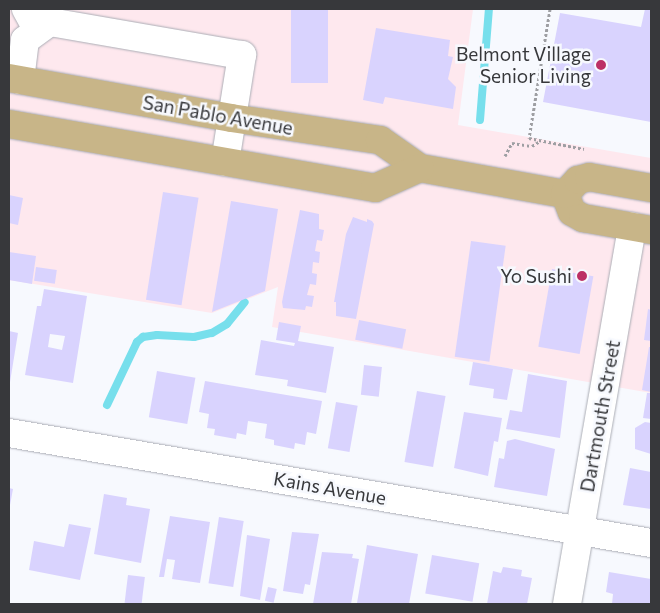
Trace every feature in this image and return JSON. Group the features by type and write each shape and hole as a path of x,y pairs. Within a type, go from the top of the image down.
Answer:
{"main road":[{"name":"San Pablo Avenue","path":"14,79 231,118 380,140 420,168 565,194"},
{"path":"9,124 375,188 420,168"},
{"path":"642,228 583,218 572,212 565,194 578,180 589,177 651,188"}],"street":[{"path":"14,79 25,40 41,17 242,55 225,162"},
{"name":"Dartmouth Street","path":"567,604 580,531 642,228"},
{"name":"Kains Avenue","path":"9,433 651,543"}],"path":[{"path":"529,138 550,9"}],"shaded area":[{"path":"9,9 473,9 458,125 651,158 651,393 272,327 278,287 212,313 9,280"}],"building":[{"path":"291,9 328,9 328,83 291,83"},
{"name":"Belmont Village Senior Living","path":"645,9 651,9 651,122 543,102 560,13 641,27"},
{"path":"376,28 450,40 448,56 453,57 448,79 456,87 453,109 385,97 383,104 363,100"},
{"path":"163,192 199,198 182,305 146,300"},
{"path":"9,195 23,198 18,225 9,223"},
{"path":"231,201 278,209 265,291 212,312"},
{"path":"300,210 319,214 319,229 324,230 322,241 317,240 315,251 320,252 319,263 313,262 312,273 317,274 316,285 310,284 307,295 314,296 312,307 306,306 305,310 283,308 282,302"},
{"path":"353,217 367,222 367,219 374,224 356,319 336,316 336,302 334,302 346,234"},
{"path":"471,241 506,246 489,362 455,357"},
{"path":"9,252 36,256 32,284 9,280"},
{"path":"36,267 57,270 55,284 34,281"},
{"path":"552,269 593,276 580,354 538,347"},
{"path":"44,289 87,296 73,383 25,375 37,306 41,306","holes":["50,334 65,336 62,350 48,347"]},
{"path":"648,309 651,310 651,341 644,340"},
{"path":"359,320 406,329 402,349 355,340"},
{"path":"279,322 301,326 298,341 334,347 326,393 287,386 288,380 255,375 261,340 294,346 295,343 276,340"},
{"path":"9,331 18,333 10,382 9,382"},
{"path":"649,347 651,347 651,392 642,390"},
{"path":"473,362 513,369 507,400 493,398 494,389 469,385"},
{"path":"364,365 382,367 379,397 361,395"},
{"path":"157,371 195,378 187,424 149,417"},
{"path":"528,374 567,381 560,438 506,429 510,410 522,412"},
{"path":"205,381 322,401 316,434 307,432 305,445 295,443 294,449 274,445 274,440 265,438 267,424 248,421 246,435 237,433 236,439 214,435 215,429 207,428 209,414 199,412"},
{"path":"417,391 446,396 433,467 404,462"},
{"path":"647,393 651,393 651,419 643,418"},
{"path":"336,402 358,406 350,452 328,448"},
{"path":"464,412 502,418 498,442 494,441 488,476 454,468"},
{"path":"645,422 651,423 651,454 635,449 635,428"},
{"path":"515,439 555,449 547,496 494,487 499,458 504,459 507,441"},
{"path":"630,468 651,472 651,509 623,505"},
{"path":"9,488 13,489 10,505 9,505"},
{"path":"104,494 127,498 126,505 150,509 141,563 94,554"},
{"path":"170,516 210,522 200,583 172,579 175,560 167,559 164,577 159,577"},
{"path":"219,517 244,521 233,587 209,583"},
{"path":"69,524 91,528 80,580 29,570 34,541 64,547"},
{"path":"292,532 319,534 310,585 305,584 303,594 283,591"},
{"path":"247,535 270,539 260,600 240,596"},
{"path":"367,545 418,554 409,604 357,603"},
{"path":"322,552 353,554 352,558 359,559 351,604 313,604"},
{"path":"432,555 479,563 472,602 425,593"},
{"path":"503,567 522,570 521,576 532,578 527,604 487,604 493,571 501,573"},
{"path":"609,572 651,579 651,604 612,604 613,594 606,592"},
{"path":"128,575 145,577 142,604 125,603"},
{"path":"268,587 277,589 274,603 265,601"}],"waterway":[{"path":"480,120 489,9"},
{"path":"107,405 137,342 143,337 157,335 194,337 212,333 227,324 245,302"}],"place":[{"name":"Belmont Village Senior Living","path":"601,65"},
{"name":"Yo Sushi","path":"582,276"}]}
